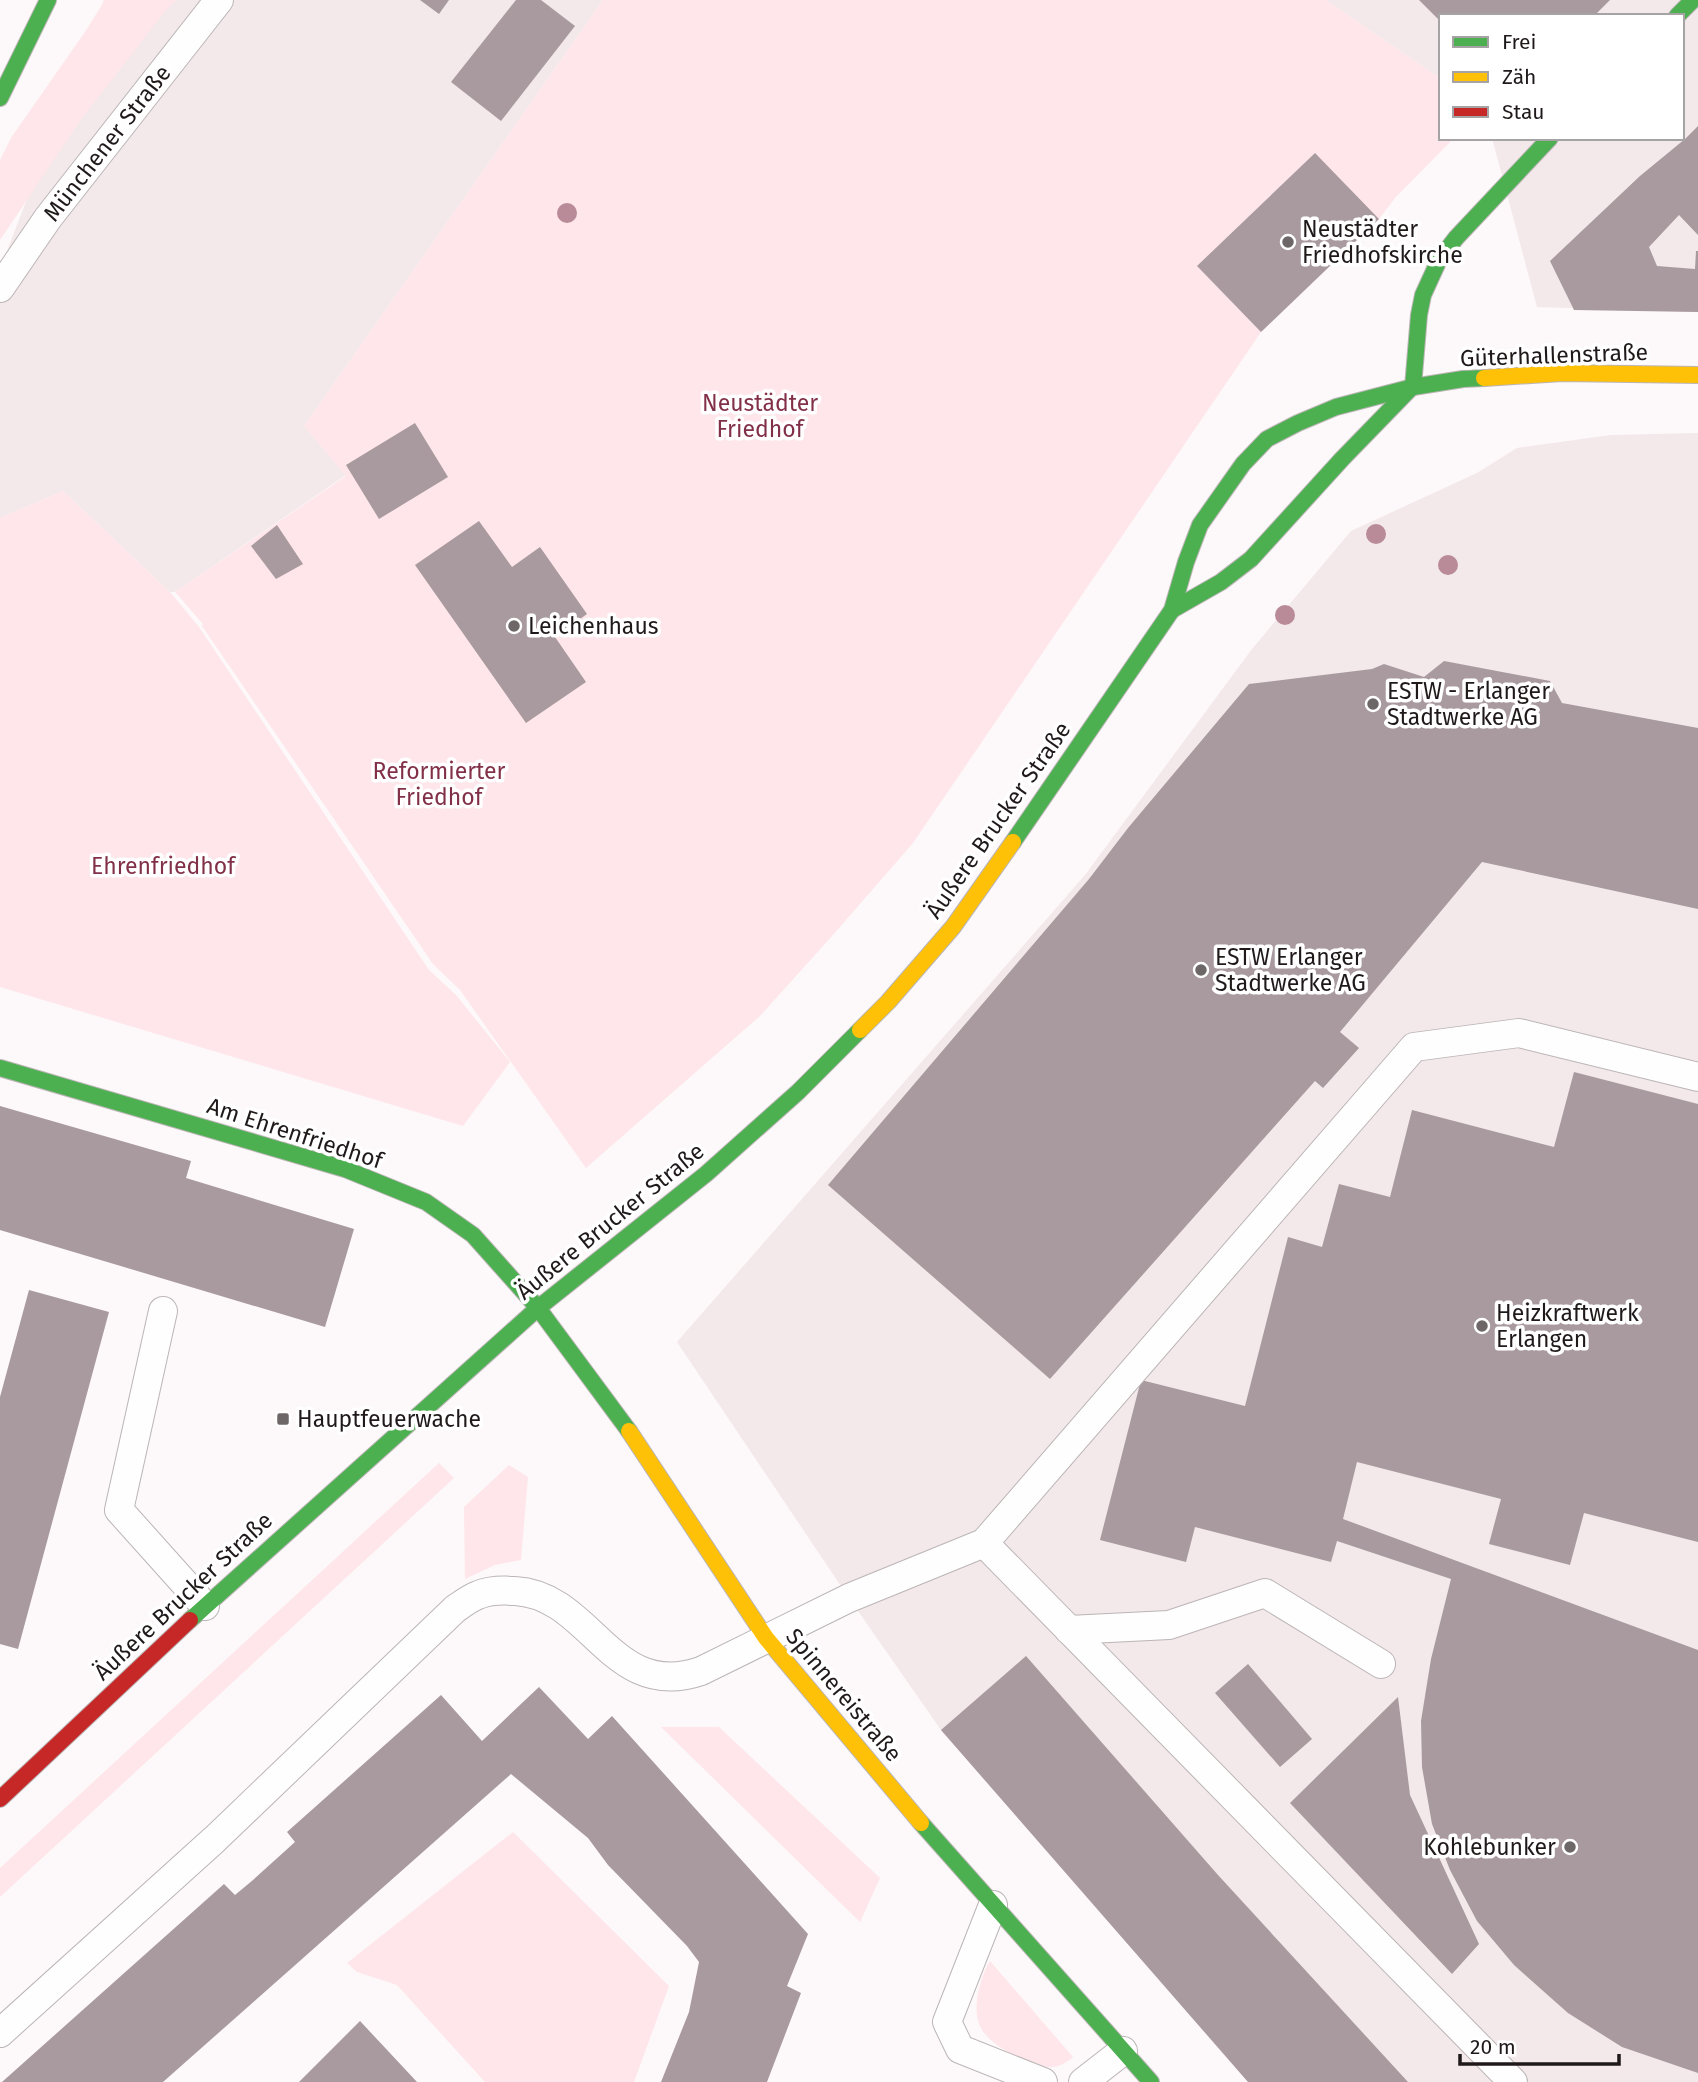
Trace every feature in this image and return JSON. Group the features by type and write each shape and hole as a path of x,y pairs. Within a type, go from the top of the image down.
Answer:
{"street":[{"path":"0,97 48,0"},
{"path":"1679,14 1693,0"},
{"path":"1413,387 1423,295 1439,260 1456,238 1548,140"},
{"name":"Güterhallenstraße","path":"1413,387 1512,375 1698,374"},
{"name":"Äußere Brucker Straße","path":"0,1799 205,1606 538,1308 706,1174 798,1092 888,1002 960,916 1035,813 1172,610 1185,562 1200,525 1242,464 1267,439 1336,407 1413,387"},
{"name":"Äußere Brucker Straße","path":"1172,610 1221,582 1251,559 1342,459 1413,387"},
{"name":"Am Ehrenfriedhof","path":"0,1068 345,1169 426,1202 473,1235 538,1308"},
{"name":"Spinnereistraße","path":"538,1308 614,1409 766,1638 914,1815 1151,2082"}],"lane":[{"name":"Münchener Straße","path":"0,288 48,218 219,0"},
{"path":"0,2033 215,1839 455,1609 477,1595 498,1590 527,1592 558,1604 632,1667 664,1677 684,1677 849,1598 985,1543 1414,1047 1519,1033 1698,1077"},
{"path":"163,1311 119,1510 205,1606"},
{"path":"985,1543 1513,2082"},
{"path":"1069,1630 1169,1625 1265,1593 1381,1664"},
{"path":"993,1905 947,2022 960,2049 1043,2082"},
{"path":"1083,2082 1123,2050"}],"shaded area":[{"path":"104,0 603,0 304,426 346,475 175,592 170,592 63,491 0,518 0,269"},
{"path":"1326,0 1698,0 1698,312 1537,307 1493,140 1684,140 1684,14 1439,14 1439,78"},
{"path":"1698,433 1698,2082 1248,2082 941,1730 677,1342 1085,875 1252,649 1351,531 1477,473 1517,448 1611,435"}],"green space":[{"path":"105,0 177,0 167,9 80,121 0,240 0,160 11,138"},
{"name":"Neustädter Friedhof","path":"603,0 1326,0 1439,78 1439,140 1452,140 1395,198 1379,219 1261,332 913,843 760,1016 586,1168 460,990 433,964 203,624 175,592 346,476 304,426"},
{"name":"Ehrenfriedhof","path":"63,491 170,592 199,627 429,970 456,995 510,1062 463,1126 0,987 0,518"},
{"path":"439,1463 454,1478 0,1897 0,1868"},
{"path":"509,1465 528,1477 521,1560 495,1565 465,1579 464,1507"},
{"path":"661,1727 719,1727 880,1878 860,1922"},
{"path":"513,1832 669,1986 634,2082 485,2082 397,1985 357,1972 347,1963"},
{"path":"990,1961 1073,2057 1058,2066 1040,2066 1012,2054 987,2036 978,2022 977,2004 980,1985"}],"building":[{"path":"420,0 449,0 439,14"},
{"path":"516,0 541,0 575,26 501,121 451,82"},
{"path":"1419,0 1610,0 1596,14 1439,14 1439,20"},
{"path":"1698,126 1698,235 1679,215 1649,247 1657,266 1695,269 1698,251 1698,312 1574,310 1550,261 1640,176"},
{"name":"Neustädter Friedhofskirche","path":"1315,153 1379,219 1261,332 1197,266"},
{"path":"415,423 448,477 379,519 346,465"},
{"name":"Leichenhaus","path":"479,521 512,567 540,547 587,614 555,637 586,682 526,723 415,565"},
{"path":"277,525 303,564 276,579 251,546"},
{"name":"ESTW Erlanger Stadtwerke AG","path":"1444,661 1550,681 1562,703 1698,728 1698,909 1482,862 1340,1032 1359,1048 1323,1088 1315,1081 1050,1379 828,1185 1089,879 1128,828 1249,684 1372,669 1384,664 1424,677"},
{"path":"1574,1072 1698,1104 1698,1542 1584,1513 1570,1565 1489,1544 1501,1499 1357,1462 1343,1519 1698,1650 1698,2073 1622,2047 1568,2013 1514,1965 1477,1921 1450,1870 1432,1824 1422,1767 1421,1721 1431,1659 1451,1579 1337,1541 1331,1562 1195,1527 1186,1562 1100,1540 1141,1380 1245,1406 1288,1237 1322,1247 1339,1184 1390,1197 1412,1110 1554,1147"},
{"path":"0,1106 191,1161 186,1178 354,1229 325,1327 0,1230"},
{"path":"29,1290 109,1312 18,1649 0,1644 0,1397"},
{"path":"1026,1656 1218,1875 1408,2082 1248,2082 941,1730"},
{"path":"1248,1664 1312,1739 1280,1767 1215,1693"},
{"path":"539,1687 588,1739 612,1716 808,1934 787,1986 801,1993 767,2082 661,2082 689,2012 699,1962 687,1946 608,1865 588,1838 511,1774 163,2082 2,2082 224,1884 235,1895 253,1880 295,1842 287,1832 441,1695 482,1741"},
{"path":"1398,1697 1410,1795 1479,1944 1452,1974 1290,1803"},
{"path":"360,2021 417,2082 299,2082"}],"traffic: fast":[{"path":"0,98 48,0"},
{"path":"1679,14 1693,0"},
{"path":"1413,387 1423,295 1439,260 1456,238 1548,140"},
{"path":"1013,842 1172,610 1200,525 1243,464 1267,439 1336,407 1413,387 1484,378"},
{"path":"1172,610 1221,582 1251,559 1411,388"},
{"path":"190,1620 538,1308 706,1174 798,1092 860,1030"},
{"path":"0,1068 345,1169 426,1202 473,1235 538,1308 629,1431"},
{"path":"921,1823 1151,2082"}],"traffic: slow":[{"path":"1484,378 1562,373 1698,375"},
{"path":"860,1030 953,927 1013,842"},
{"path":"629,1431 766,1638 921,1823"}],"traffic: jam":[{"path":"0,1799 190,1620"}],"place":[{"name":"Neustädter Friedhofskirche","path":"1288,242"},
{"name":"Leichenhaus","path":"514,626"},
{"name":"ESTW - Erlanger Stadtwerke AG","path":"1373,704"},
{"name":"ESTW Erlanger Stadtwerke AG","path":"1201,970"},
{"name":"Heizkraftwerk Erlangen","path":"1482,1326"},
{"name":"Hauptfeuerwache","path":"283,1419"},
{"name":"Kohlebunker","path":"1570,1847"}],"park label":[{"name":"Reformierter Friedhof","path":"439,784"}]}
